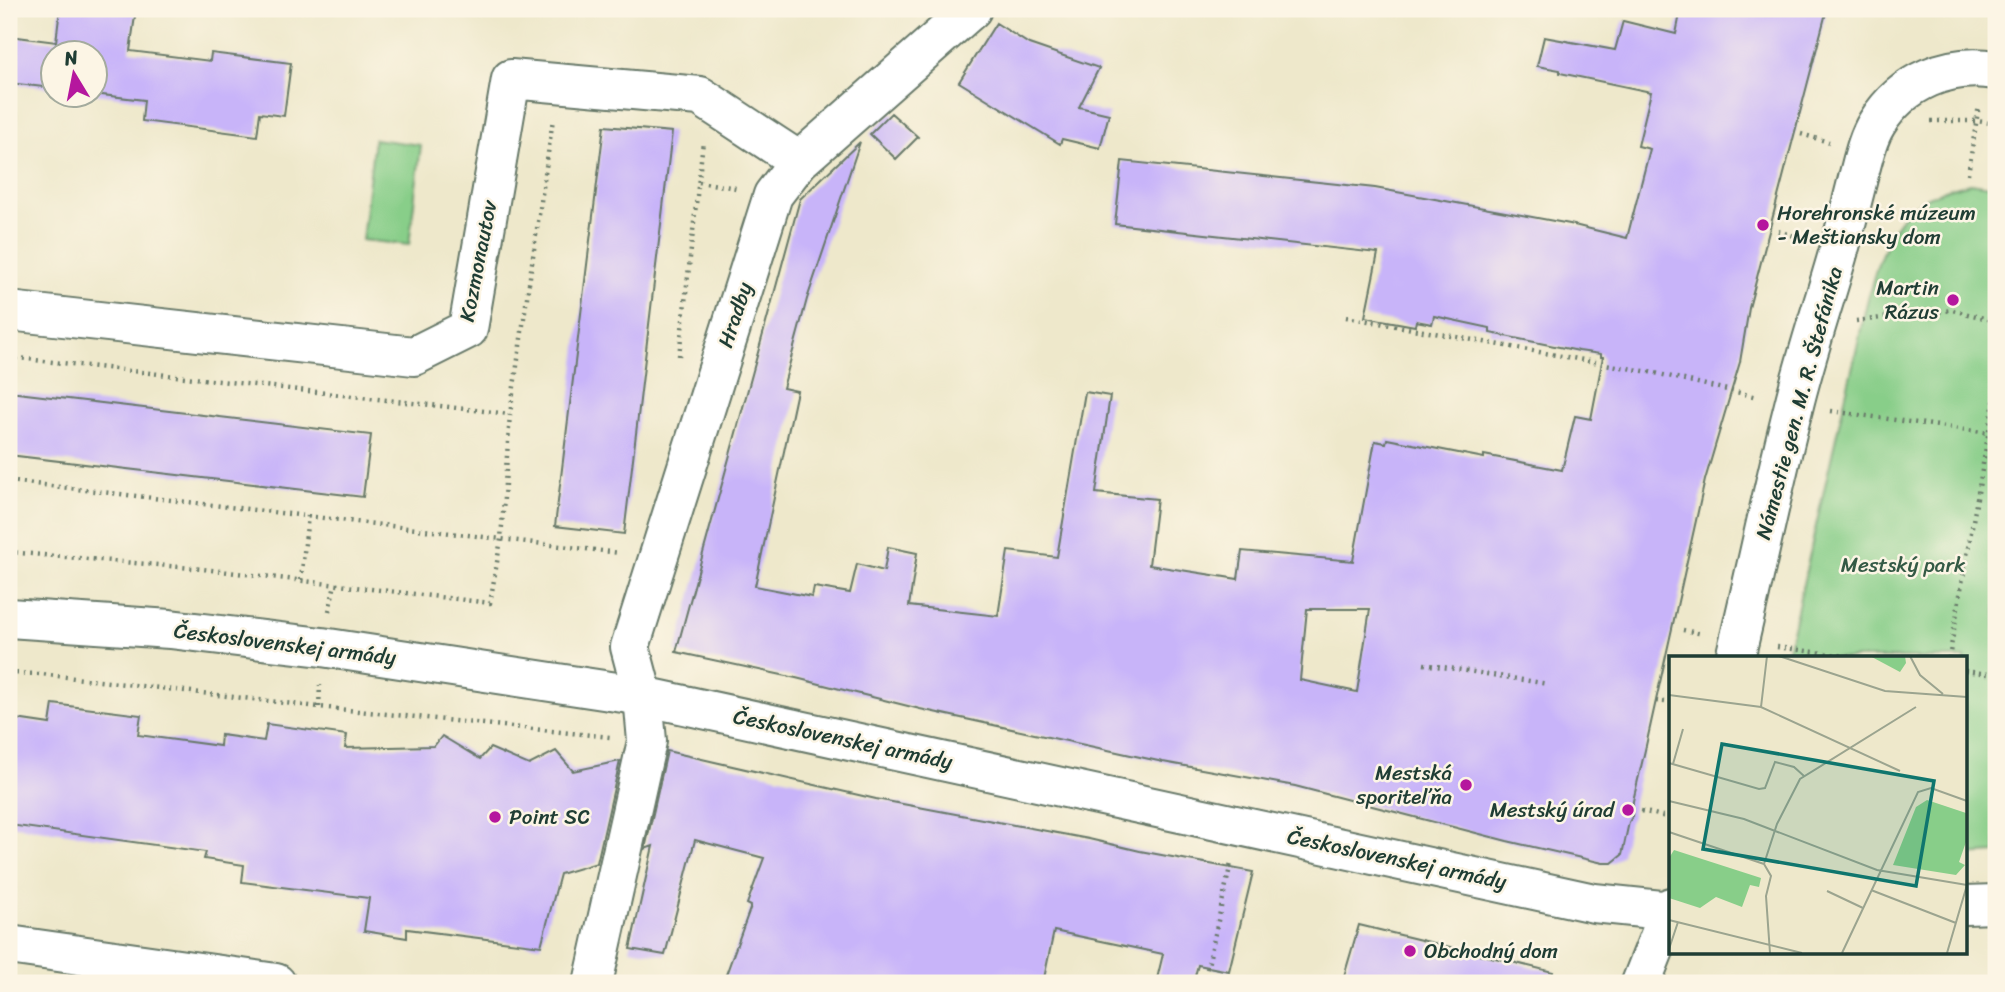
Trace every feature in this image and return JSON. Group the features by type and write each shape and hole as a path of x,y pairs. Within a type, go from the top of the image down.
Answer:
{"street":[{"name":"Hradby","path":"593,983 647,741 643,696 631,647 773,195 799,161 972,9"},
{"name":"Námestie gen. M. R. Štefánika","path":"1735,656 1793,407 1865,151 1877,123 1892,104 1913,85 1935,74 1958,70 1996,70"},
{"name":"Kozmonautov","path":"9,310 414,356 468,329 511,79 700,96 799,161"},
{"name":"Československej armády","path":"9,618 170,629 309,645 643,696 1594,903 1669,910"},
{"path":"1966,905 1996,904"},
{"path":"1641,983 1669,913"},
{"path":"9,945 276,983"}],"path":[{"path":"9,552 204,569 490,603 501,539 510,414 553,116"},
{"path":"1977,121 1996,124"},
{"path":"679,358 704,132"},
{"path":"1849,322 1952,310 1996,321"},
{"path":"1346,317 1655,373 1793,407 1996,434"},
{"path":"9,357 510,414"},
{"path":"1949,656 1996,390"},
{"path":"9,481 620,553 628,545"},
{"path":"300,580 308,516"},
{"path":"1424,664 1548,684"},
{"path":"1966,671 1996,675"},
{"path":"9,673 41,674 319,707 647,741"},
{"path":"1656,701 1666,702"},
{"path":"1641,811 1669,818"},
{"path":"1205,983 1233,856"}],"green space":[{"path":"374,139 421,145 409,245 362,240"},
{"name":"Mestský park","path":"1971,183 1996,187 1996,853 1966,855 1966,656 1786,656 1866,305 1879,262 1896,225 1908,211 1922,201 1954,187"}],"building":[{"path":"60,9 136,9 130,51 210,61 211,53 291,63 284,116 260,113 257,136 142,121 144,100 108,96 108,38 56,38"},
{"path":"1681,9 1827,9 1749,308 1740,362 1705,480 1633,801 1632,817 1622,855 1612,863 1507,841 1295,786 1163,762 676,652 800,199 860,142 807,299 783,388 797,391 755,586 812,597 814,587 850,593 857,564 884,571 888,547 917,553 909,606 998,616 1008,551 1057,557 1085,392 1110,396 1096,493 1157,499 1149,565 1238,579 1242,551 1353,561 1375,441 1386,443 1387,439 1562,470 1575,416 1591,419 1603,357 1601,354 1490,333 1490,328 1434,316 1432,324 1416,321 1415,326 1365,317 1378,253 1115,224 1122,161 1375,188 1570,224 1627,238 1650,149 1638,146 1651,92 1537,66 1544,37 1615,50 1623,21 1676,34","holes":["1307,609 1370,609 1357,692 1300,680"]},
{"path":"996,23 1029,44 1099,68 1079,107 1109,114 1100,148 1062,139 1060,144 959,82"},
{"path":"9,36 38,40 38,86 9,83"},
{"path":"891,113 918,137 896,159 870,134"},
{"path":"604,126 672,132 624,534 555,526"},
{"path":"9,392 371,435 363,497 9,455"},
{"path":"53,704 141,715 138,735 220,746 221,735 264,741 267,724 347,735 345,748 434,746 442,736 480,759 490,748 529,765 556,751 573,771 620,761 597,863 560,874 541,946 407,929 407,938 364,931 369,898 242,882 244,865 204,859 206,852 9,825 9,718 50,724"},
{"path":"667,751 876,799 1253,872 1229,971 1198,965 1193,983 1156,983 1163,954 1054,931 1043,983 723,983 751,906 747,904 764,858 695,840 665,955 630,949 653,846 645,849"},
{"name":"Obchodný dom","path":"1359,925 1553,972 1551,983 1342,983"}],"place":[{"name":"Horehronské múzeum - Meštiansky dom","path":"1763,225"},
{"name":"Martin Rázus","path":"1953,300"},
{"name":"Mestská sporiteľňa","path":"1466,785"},
{"name":"Mestský úrad","path":"1628,810"},
{"name":"Point SC","path":"495,817"},
{"name":"Obchodný dom","path":"1410,951"}]}
